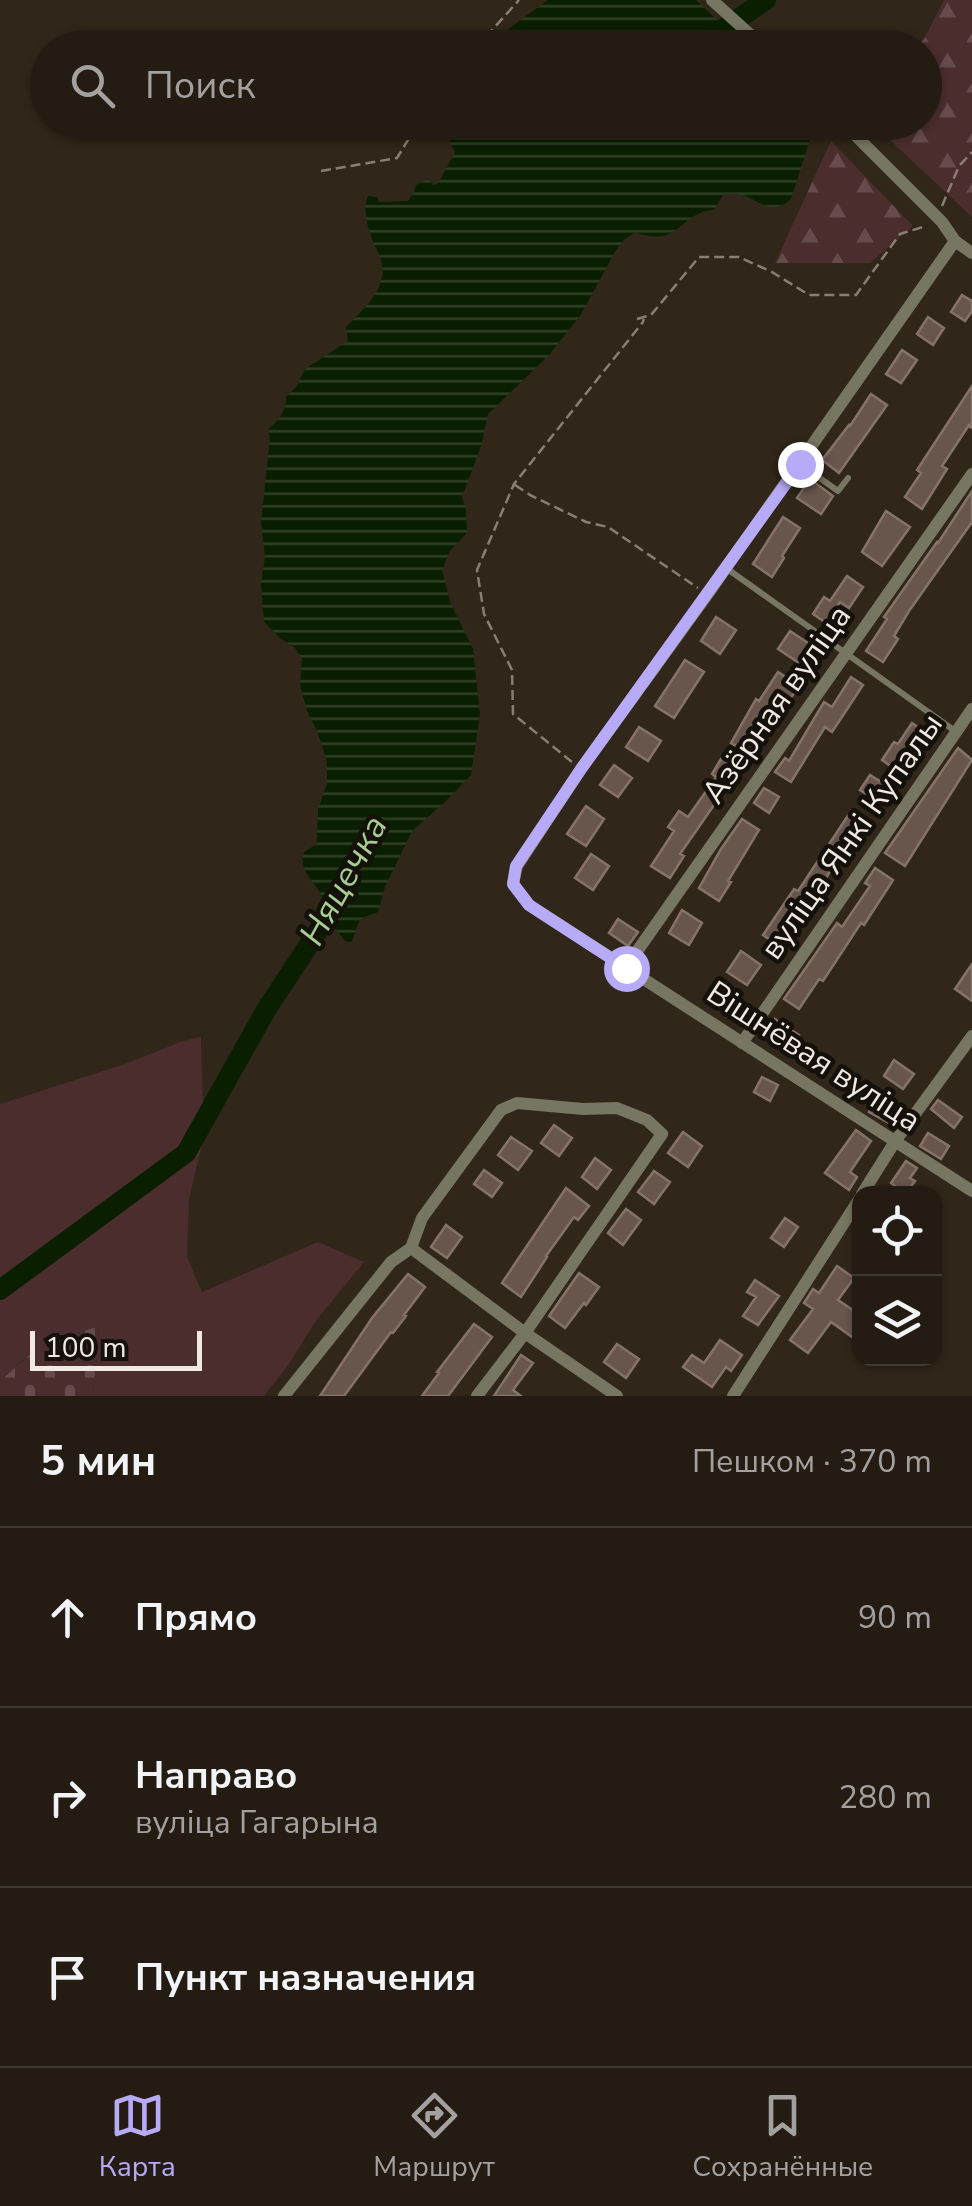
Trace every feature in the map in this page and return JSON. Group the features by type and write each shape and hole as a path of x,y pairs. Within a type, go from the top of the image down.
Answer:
{"street":[{"path":"712,0 746,30"},
{"path":"860,140 939,218 955,241 972,253"},
{"path":"581,769 955,241"},
{"name":"Азёрная вуліца","path":"626,968 972,474"},
{"name":"вуліца Янкі Купалы","path":"742,1043 972,709"},
{"name":"Вішнёвая вуліца","path":"581,769 516,866 513,884 529,905 972,1190"},
{"path":"867,1186 972,1036"},
{"path":"284,1396 392,1262 411,1248 422,1218 501,1110 516,1104 617,1108 647,1120 662,1134 477,1396"},
{"path":"733,1396 852,1210"},
{"path":"411,1248 617,1396"}],"lane":[{"path":"800,464 838,491 848,478"},
{"path":"726,568 956,732"}],"path":[{"path":"492,30 519,0"},
{"path":"322,171 397,158 408,140"},
{"path":"637,319 651,315 698,257 739,257 809,295 856,295 900,234 939,218 959,166 972,152"},
{"path":"581,769 513,714 512,670 484,614 478,570 514,484 644,317"},
{"path":"514,484 586,522 608,527 707,595"}],"green space":[{"path":"944,0 972,0 972,217 890,140 942,140 942,30 929,30"},
{"path":"831,141 913,226 870,263 775,263"},
{"path":"201,1037 204,1136 189,1199 187,1257 202,1292 318,1242 364,1262 315,1322 264,1396 93,1396 99,1327 34,1350 0,1381 0,1104"},
{"path":"99,1326 93,1396 0,1396 0,1381 38,1347"}],"water":[{"path":"548,0 696,0 727,30 507,30"},
{"path":"810,140 791,199 784,204 771,207 739,194 723,195 714,210 702,212 671,233 650,236 635,232 624,240 580,316 549,355 488,414 462,497 467,533 449,552 442,571 451,604 473,649 480,714 471,775 412,831 385,887 378,912 360,919 352,941 347,943 328,921 318,919 323,901 303,862 304,852 317,844 318,809 327,784 327,761 300,685 302,658 264,622 261,522 268,429 281,415 286,397 305,369 348,341 346,327 379,287 382,268 368,227 368,196 377,197 379,202 408,201 416,185 428,179 433,185 438,184 455,152 449,141"}],"building":[{"path":"962,295 972,301 972,311 965,321 951,312"},
{"path":"928,317 944,328 933,345 917,334"},
{"path":"902,350 917,360 901,383 886,374"},
{"path":"972,386 972,428 969,425 942,466 947,469 922,509 905,497 921,473 917,470"},
{"path":"871,394 887,405 839,473 822,460"},
{"path":"810,479 833,496 821,514 797,498"},
{"path":"972,491 972,522 909,611 883,662 866,651 887,619 884,617"},
{"path":"886,511 910,527 882,566 862,552"},
{"path":"783,517 800,528 772,577 753,564"},
{"path":"847,576 863,587 849,608 840,602 826,623 813,614 824,597 830,601"},
{"path":"716,617 736,630 720,654 701,641"},
{"path":"790,631 814,647 802,665 778,649"},
{"path":"685,660 704,672 674,718 655,706"},
{"path":"778,672 799,686 766,725 749,753 731,743 756,699 759,701"},
{"path":"851,677 863,685 832,732 825,727 791,782 775,772 785,758 789,761 824,702 832,707"},
{"path":"912,723 925,732 896,770 882,760"},
{"path":"639,727 661,741 648,761 626,747"},
{"path":"958,748 972,760 905,866 885,853"},
{"path":"721,759 739,769 680,854 684,856 670,878 651,866 674,831 668,827 679,811 688,817 716,777 712,774"},
{"path":"614,765 632,778 618,797 600,785"},
{"path":"870,775 886,785 876,800 860,790"},
{"path":"764,788 779,797 769,813 754,803"},
{"path":"586,806 604,819 586,846 567,834"},
{"path":"851,811 868,822 837,860 799,922 793,918 776,944 763,935 794,889 798,891"},
{"path":"742,819 759,830 719,901 699,888"},
{"path":"591,854 609,866 593,890 575,878"},
{"path":"875,868 893,880 864,925 861,923 823,981 819,979 799,1009 784,999 837,923 842,927 870,886 865,883"},
{"path":"682,910 702,923 689,945 669,933"},
{"path":"618,919 638,932 628,946 609,933"},
{"path":"741,951 761,965 747,985 727,972"},
{"path":"972,964 972,1001 955,989"},
{"path":"775,1019 799,1035 790,1049 766,1033"},
{"path":"894,1060 914,1074 903,1089 884,1076"},
{"path":"762,1077 778,1085 770,1101 754,1092"},
{"path":"878,1094 899,1105 889,1123 869,1112"},
{"path":"938,1100 962,1117 954,1128 931,1109"},
{"path":"554,1125 572,1138 559,1156 541,1143"},
{"path":"856,1130 871,1141 850,1172 857,1177 849,1190 825,1173"},
{"path":"683,1132 702,1146 688,1167 668,1153"},
{"path":"928,1133 949,1146 941,1159 920,1146"},
{"path":"511,1137 532,1151 518,1170 498,1155"},
{"path":"595,1158 611,1170 597,1189 582,1177"},
{"path":"906,1161 917,1168 910,1178 915,1181 911,1186 891,1183"},
{"path":"484,1170 502,1183 492,1197 474,1184"},
{"path":"654,1171 670,1182 654,1204 638,1192"},
{"path":"566,1188 589,1206 578,1220 574,1217 521,1297 502,1283"},
{"path":"626,1209 641,1220 623,1245 608,1233"},
{"path":"785,1218 798,1227 784,1247 771,1238"},
{"path":"446,1225 462,1237 447,1258 431,1247"},
{"path":"837,1266 852,1277 838,1300 852,1310 852,1337 831,1322 808,1353 790,1340 813,1309 804,1303 813,1289 819,1293"},
{"path":"579,1273 599,1287 565,1328 549,1316"},
{"path":"408,1274 425,1287 406,1316 344,1396 320,1396 372,1318"},
{"path":"755,1280 779,1296 758,1325 743,1316 756,1297 747,1292"},
{"path":"474,1324 492,1337 448,1396 422,1396 437,1372"},
{"path":"720,1340 742,1355 731,1371 726,1367 712,1387 683,1367 692,1355 704,1363"},
{"path":"617,1344 639,1359 626,1378 604,1362"},
{"path":"521,1355 533,1363 513,1390 521,1396 494,1396"}],"waterway":[{"name":"Няцечка","path":"722,30 766,0"},
{"name":"Няцечка","path":"0,1290 186,1153 266,1010 339,899"}],"route":[{"path":"626,968 529,905 513,884 516,866 800,464"}]}
